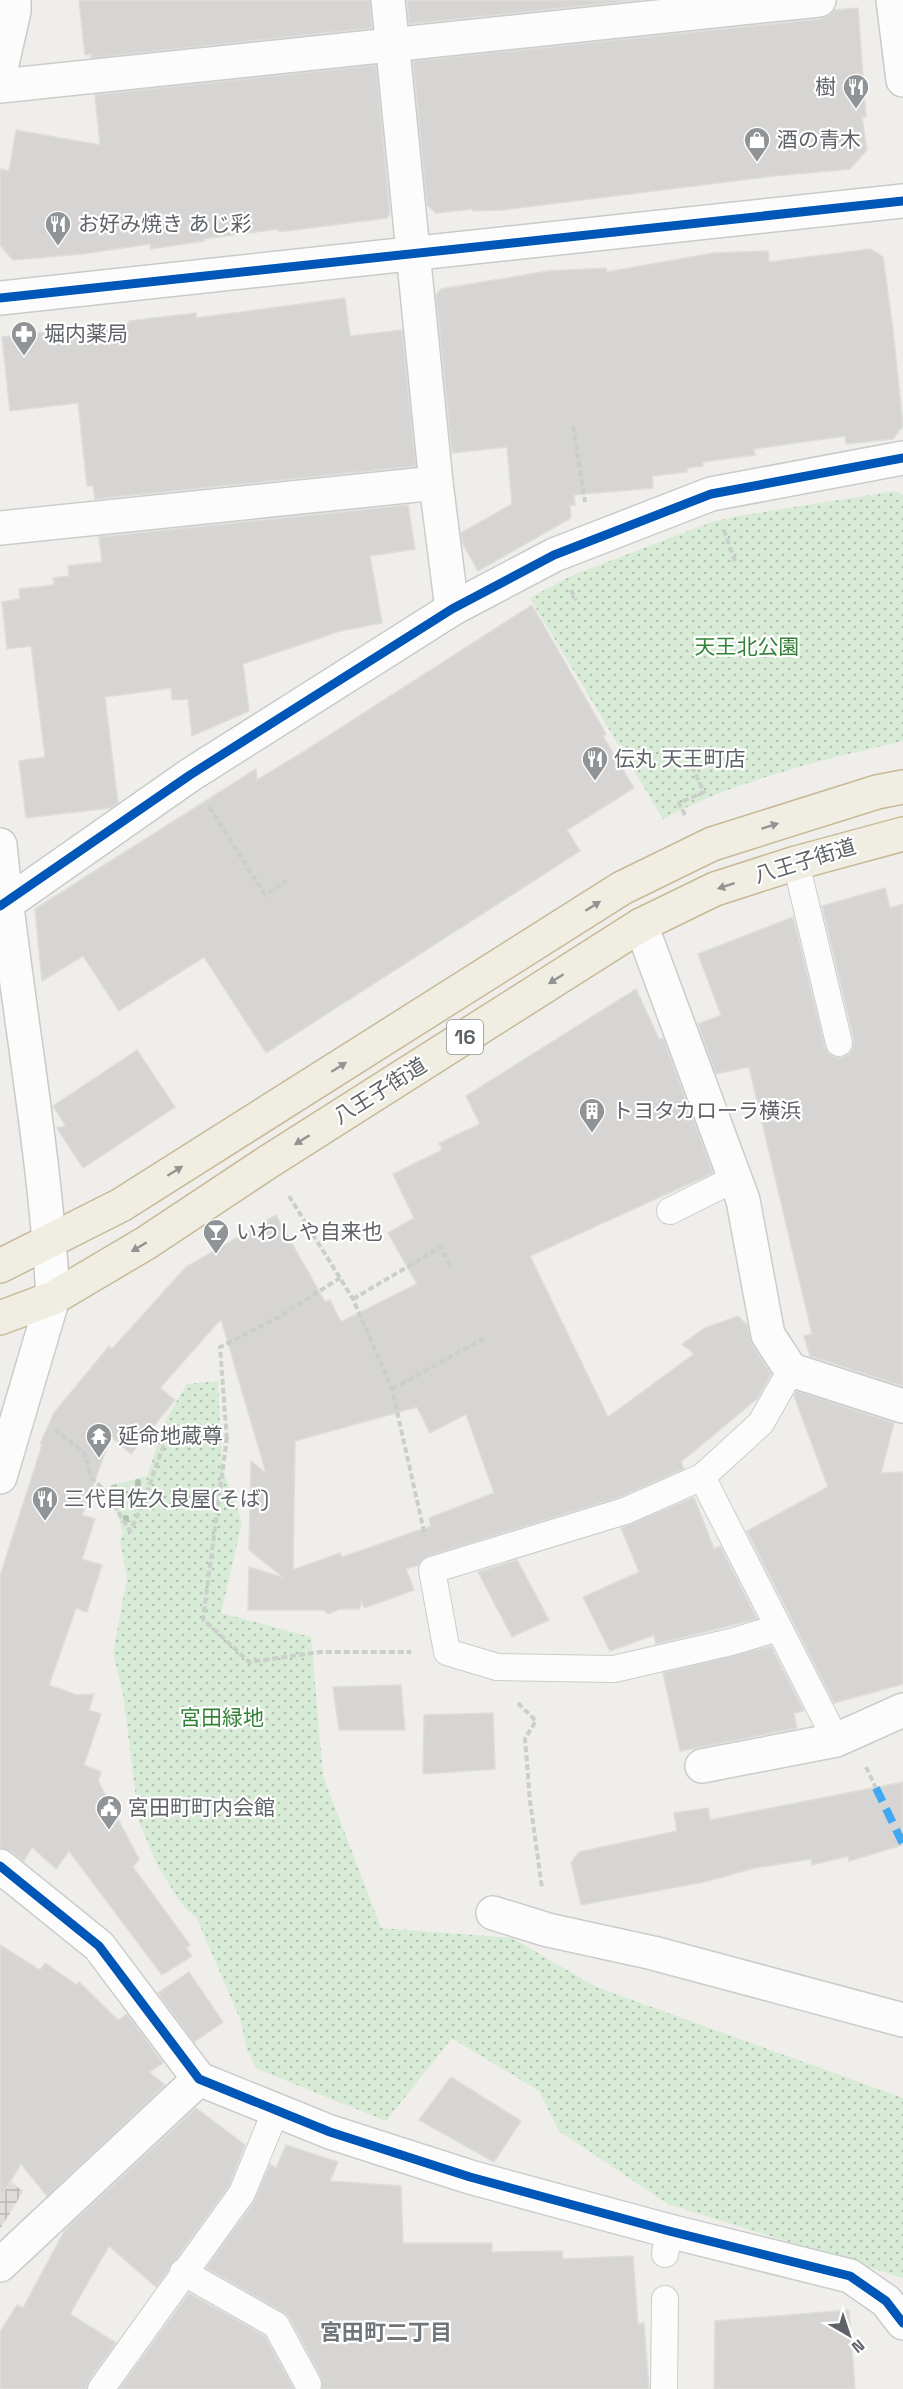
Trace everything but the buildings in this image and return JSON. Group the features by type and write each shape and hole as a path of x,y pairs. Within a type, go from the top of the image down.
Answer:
{"highway":[{"name":"八王子街道","path":"0,1266 121,1205 622,888 712,844 877,792 903,788"},
{"name":"八王子街道","path":"0,1318 53,1298 146,1243 268,1162 641,925 716,890 796,862 903,834"}],"street":[{"path":"0,73 14,11 14,0"},
{"path":"388,0 436,483 452,609"},
{"path":"0,86 819,0"},
{"path":"893,0 903,80"},
{"path":"0,298 903,201"},
{"path":"3,905 190,776 452,609 554,555 711,494 903,458"},
{"path":"0,528 436,483"},
{"path":"0,845 3,905 50,1240 53,1298 0,1477"},
{"path":"641,925 743,1200 768,1335 791,1370 903,1406"},
{"path":"702,1766 836,1740 903,1710"},
{"path":"0,1866 99,1946 199,2079 330,2132 667,2242 850,2276 886,2301 903,2323"},
{"path":"493,1913 548,1930 653,1953 903,2020"},
{"path":"0,2265 199,2079"}],"lane":[{"path":"796,862 839,1043"},
{"path":"670,1211 736,1178"},
{"path":"778,1628 731,1642 614,1669 497,1666 447,1652 432,1570 625,1511 702,1477 760,1423 791,1370"},
{"path":"702,1477 836,1740"},
{"path":"103,2388 183,2272 242,2193 276,2110"},
{"path":"183,2272 276,2325 308,2384"},
{"path":"664,2389 665,2300"}],"path":[{"path":"573,426 591,541"},
{"path":"682,809 679,803 704,792 693,769"},
{"path":"190,776 265,896 286,881"},
{"path":"285,1190 353,1299 392,1389 432,1570"},
{"path":"353,1299 441,1247 451,1268"},
{"path":"340,1278 279,1317 220,1347 227,1437 203,1619 249,1662 320,1652 447,1652"},
{"path":"392,1389 485,1338"},
{"path":"22,1402 85,1454 91,1478 106,1492 130,1531 142,1506 168,1433 227,1441 227,1437"},
{"path":"510,1699 518,1703 536,1721 525,1738 530,1801 548,1930"}],"shaded area":[{"path":"0,2171 23,2192 0,2229"}],"green space":[{"name":"天王北公園","path":"896,491 903,496 903,741 780,772 720,793 663,819 530,598 573,575 712,522"},
{"name":"宮田緑地","path":"218,1381 222,1467 242,1522 221,1613 311,1637 323,1776 381,1928 512,1938 596,1987 903,2098 903,2278 668,2204 559,2131 539,2091 452,2038 386,2121 257,2069 247,2050 240,2019 197,1919 180,1902 158,1866 139,1822 123,1694 113,1653 127,1578 120,1540 146,1480 165,1421 187,1384"},
{"path":"147,1476 123,1533 109,1486"}],"marked path":[{"path":"876,1788 903,1844"}],"cycle path":[{"path":"0,298 903,201"},
{"path":"0,906 190,775 452,609 554,555 711,494 903,458"},
{"path":"0,1866 99,1946 199,2079 330,2132 470,2177 669,2231 850,2276 886,2301 903,2323"}],"place":[{"name":"樹","path":"856,110"},
{"name":"酒の青木","path":"757,163"},
{"name":"お好み焼き あじ彩","path":"58,247"},
{"name":"堀内薬局","path":"24,357"},
{"name":"伝丸 天王町店","path":"595,782"},
{"name":"トヨタカローラ横浜","path":"592,1134"},
{"name":"いわしや自来也","path":"216,1255"},
{"name":"延命地蔵尊","path":"99,1459"},
{"name":"三代目佐久良屋(そば)","path":"45,1522"},
{"name":"宮田町町内会館","path":"109,1831"}],"district":[{"name":"宮田町二丁目","path":"386,2332"}]}
